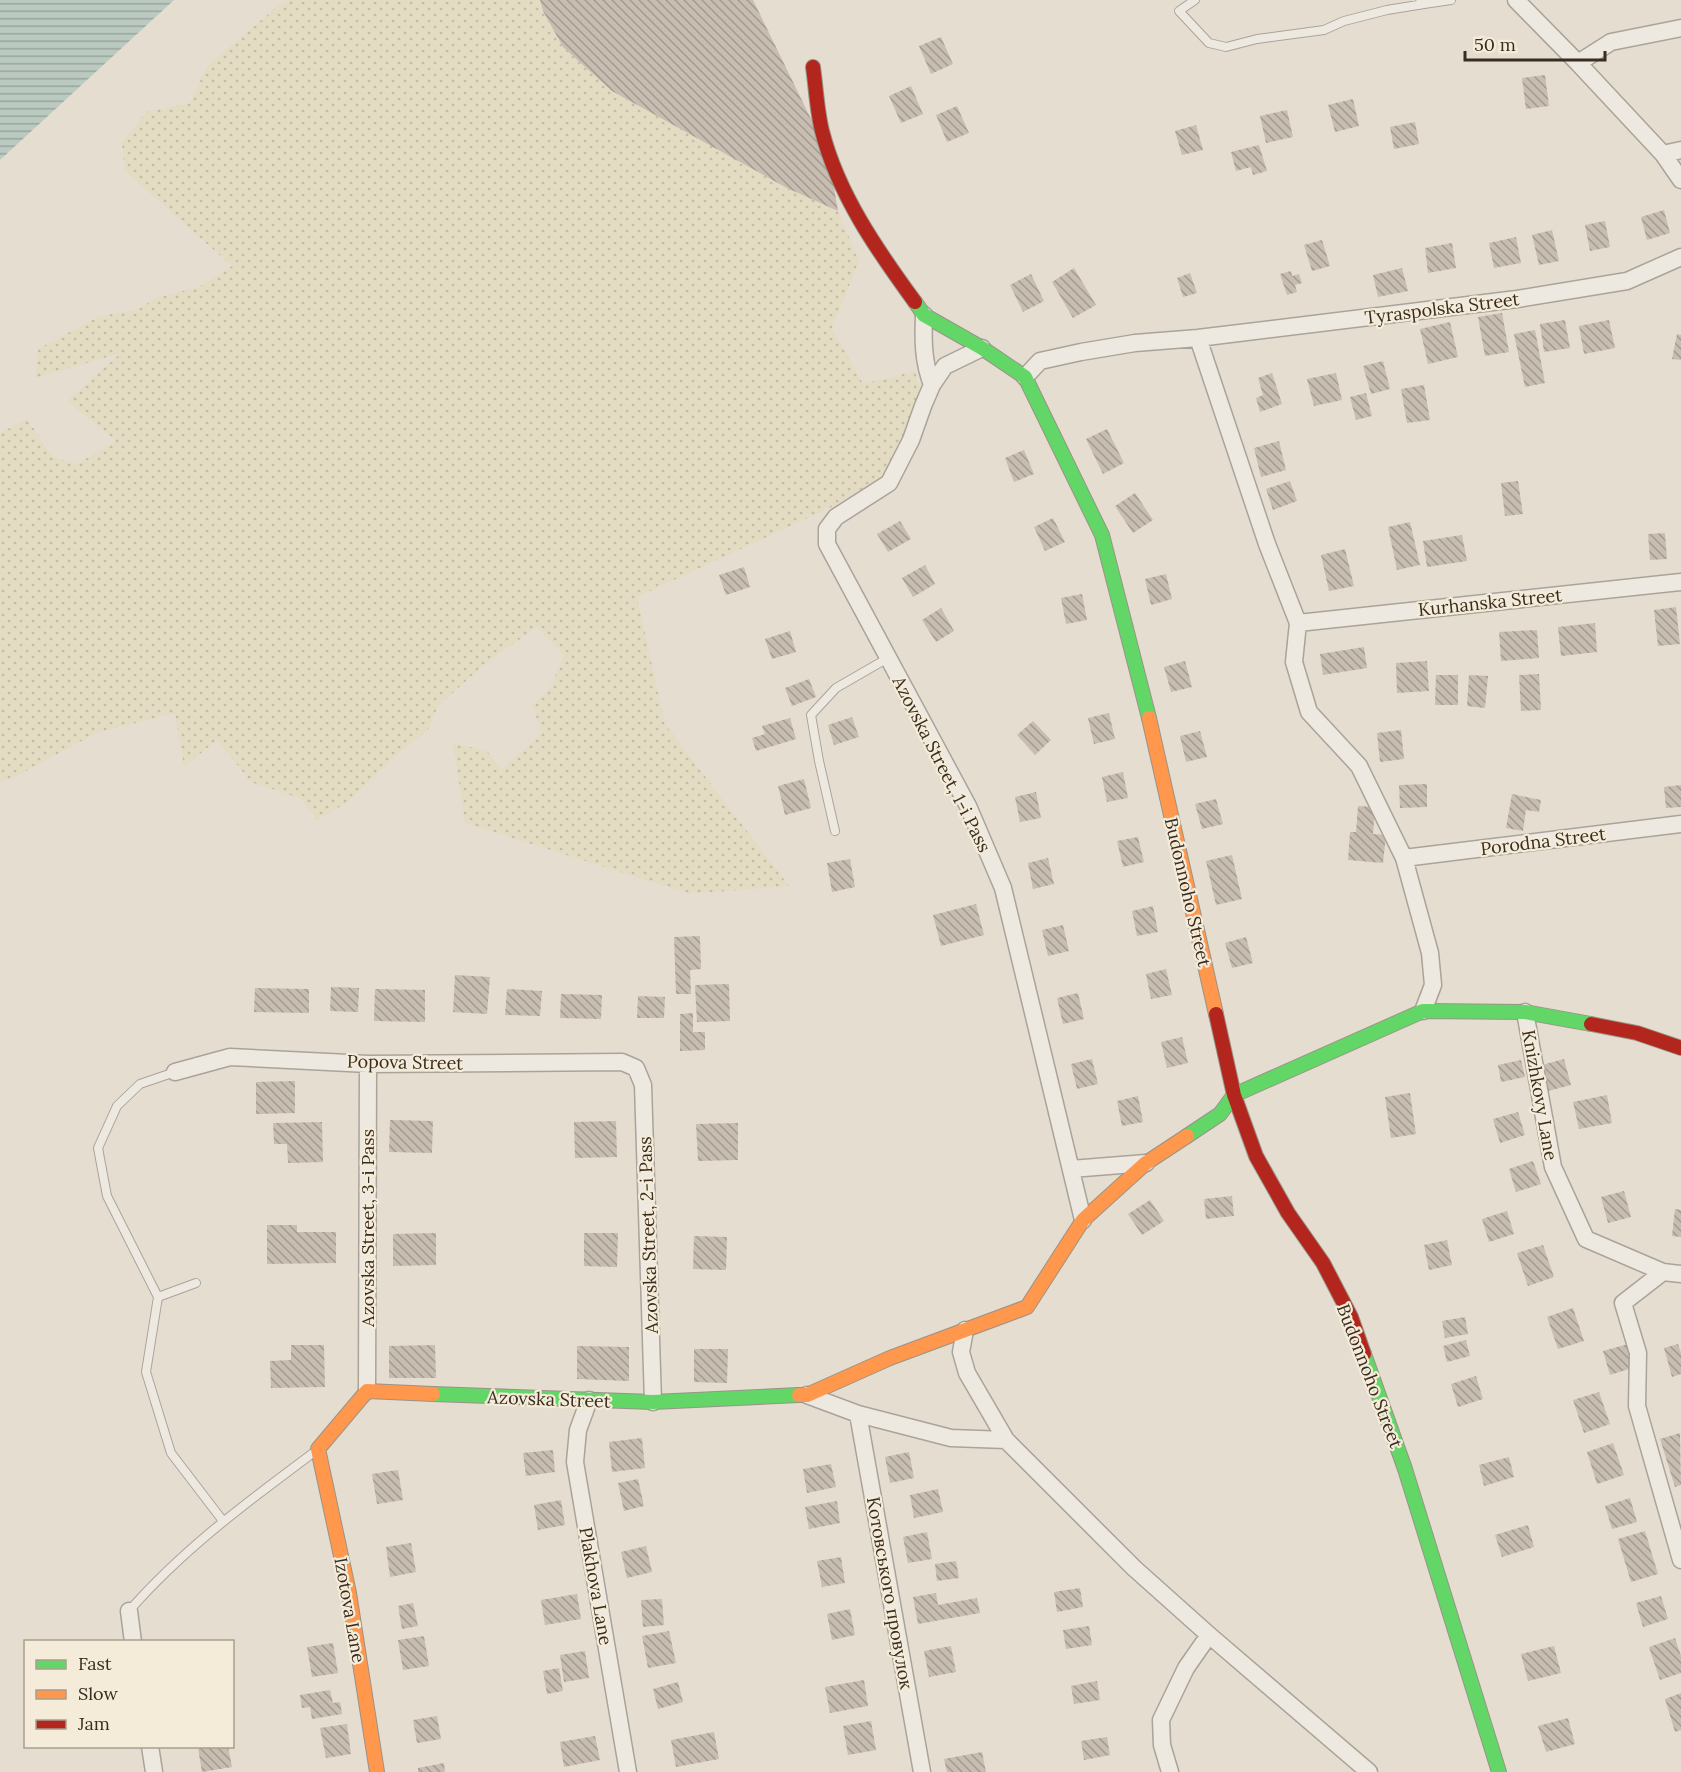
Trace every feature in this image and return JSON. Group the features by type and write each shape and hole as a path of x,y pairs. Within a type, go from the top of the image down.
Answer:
{"street":[{"path":"1516,0 1662,154 1681,180"},
{"path":"1578,63 1611,42 1681,28"},
{"path":"813,67 822,131 842,187 884,259 924,315 982,348 1025,377"},
{"path":"1662,154 1681,150"},
{"name":"Tyraspolska Street","path":"1025,377 1040,361 1081,352 1135,343 1198,338 1517,299 1627,281 1681,257"},
{"path":"924,315 925,367 932,385"},
{"path":"1198,338 1267,544 1298,623 1294,662 1309,712 1359,766 1404,858 1430,953 1433,985 1423,1011"},
{"path":"932,385 945,366 982,348"},
{"name":"Budonnoho Street","path":"1025,377 1102,535 1155,743 1234,1095 1256,1156 1288,1213 1323,1263 1351,1317 1405,1468 1499,1772"},
{"name":"Azovska Street, 1-i Pass","path":"932,385 911,440 889,483 837,518 827,530 827,544 968,806 1003,888 1083,1220"},
{"name":"Kurhanska Street","path":"1298,623 1681,582"},
{"name":"Porodna Street","path":"1404,858 1681,824"},
{"path":"807,1395 890,1358 1027,1307 1083,1220 1146,1163 1220,1114 1234,1095 1423,1011 1525,1012 1637,1033 1681,1048"},
{"name":"Knizhkovy Lane","path":"1525,1012 1553,1167 1586,1239 1663,1272 1681,1274"},
{"name":"Popova Street","path":"175,1072 230,1057 368,1064 622,1062 636,1068"},
{"name":"Azovska Street, 3-i Pass","path":"367,1391 368,1064"},
{"name":"Azovska Street, 2-i Pass","path":"636,1068 643,1085 653,1402"},
{"path":"1071,1169 1146,1163"},
{"path":"1663,1272 1623,1303 1638,1353 1637,1406 1681,1560"},
{"path":"965,1330 961,1352 967,1373 1006,1440 1134,1568 1369,1772"},
{"path":"318,1449 367,1391"},
{"name":"Azovska Street","path":"367,1391 653,1402 807,1395"},
{"path":"807,1395 858,1414 951,1438 1006,1440"},
{"name":"Plakhova Lane","path":"589,1400 578,1430 575,1462 628,1772"},
{"name":"Котовського провулок","path":"858,1414 922,1772"},
{"name":"Izotova Lane","path":"318,1449 349,1593 377,1772"},
{"path":"129,1611 132,1640"},
{"path":"1170,1772 1162,1745 1161,1720 1186,1668 1209,1635"},
{"path":"150,1748 154,1772"}],"lane":[{"path":"1195,0 1179,11 1209,43 1226,47 1257,39 1324,30 1344,21 1420,2 1451,0"},
{"path":"835,831 811,715 836,688 888,658"},
{"path":"175,1072 140,1084 117,1106 98,1148 107,1196 158,1297 146,1372 171,1453 223,1521"},
{"path":"158,1297 196,1283"},
{"path":"129,1611 157,1578 223,1521 318,1449"}],"shaded area":[{"path":"0,0 174,0 0,160"},
{"path":"289,0 540,0 543,11 563,47 612,91 787,188 838,211 859,261 832,328 863,384 915,371 923,399 893,470 838,504 637,597 665,724 789,886 690,894 465,823 453,743 487,751 501,770 542,733 532,705 550,688 564,655 537,627 486,663 438,706 428,730 402,750 348,802 317,820 300,798 251,782 217,740 184,767 175,713 96,733 19,775 0,782 0,433 27,419 53,457 77,464 116,441 67,401 121,353 35,378 38,349 100,316 137,310 155,298 199,287 232,266 125,171 122,143 146,112 191,103 206,67 279,5"}],"building":[{"path":"540,0 753,0 814,125 831,170 838,211 787,188 612,91 563,47 543,11"},
{"path":"941,37 953,64 931,74 919,46"},
{"path":"1545,75 1549,106 1526,109 1522,78"},
{"path":"911,86 923,114 901,123 889,96"},
{"path":"1353,99 1359,126 1335,132 1328,105"},
{"path":"957,106 969,133 947,142 936,115"},
{"path":"1287,110 1293,137 1266,143 1260,116"},
{"path":"1415,122 1419,144 1394,149 1390,127"},
{"path":"1196,125 1203,150 1182,155 1175,131"},
{"path":"1259,145 1267,171 1253,175 1251,167 1236,171 1231,152"},
{"path":"1664,210 1670,233 1647,240 1641,217"},
{"path":"1605,221 1610,247 1590,251 1585,225"},
{"path":"1552,230 1559,261 1539,265 1532,235"},
{"path":"1516,237 1521,263 1494,268 1489,243"},
{"path":"1322,240 1330,266 1312,271 1304,245"},
{"path":"1452,243 1456,268 1428,273 1425,248"},
{"path":"1074,268 1096,305 1073,318 1052,282"},
{"path":"1402,268 1408,291 1378,297 1373,275"},
{"path":"1291,271 1292,276 1299,274 1302,283 1295,285 1297,292 1287,295 1280,274"},
{"path":"1190,273 1197,293 1183,297 1177,278"},
{"path":"1031,274 1044,301 1023,312 1010,285"},
{"path":"1502,313 1509,352 1485,356 1478,317"},
{"path":"1565,320 1570,348 1544,352 1540,324"},
{"path":"1609,320 1615,348 1584,354 1579,326"},
{"path":"1450,322 1458,357 1428,364 1420,329"},
{"path":"1535,330 1545,383 1525,387 1514,334"},
{"path":"1677,334 1681,335 1681,360 1672,359"},
{"path":"1383,361 1390,389 1371,394 1363,366"},
{"path":"1272,373 1282,404 1260,412 1256,398 1263,395 1258,378"},
{"path":"1336,373 1342,400 1314,406 1307,379"},
{"path":"1424,385 1430,420 1407,423 1401,389"},
{"path":"1366,393 1372,416 1356,420 1350,397"},
{"path":"1107,429 1124,463 1103,474 1086,439"},
{"path":"1279,441 1286,470 1261,477 1254,448"},
{"path":"1024,450 1034,474 1014,482 1005,458"},
{"path":"1290,481 1297,501 1273,510 1266,489"},
{"path":"1518,481 1523,514 1505,516 1501,483"},
{"path":"1135,493 1153,520 1133,533 1115,506"},
{"path":"1053,518 1065,542 1045,551 1034,527"},
{"path":"900,521 911,539 888,552 877,534"},
{"path":"1410,522 1420,565 1397,570 1388,527"},
{"path":"1665,533 1667,559 1650,560 1648,534"},
{"path":"1462,535 1467,561 1427,567 1423,541"},
{"path":"1345,549 1354,586 1329,591 1321,555"},
{"path":"925,565 935,584 913,597 902,578"},
{"path":"744,567 750,587 726,595 719,575"},
{"path":"1166,574 1172,599 1151,605 1145,579"},
{"path":"1082,594 1087,620 1066,624 1061,598"},
{"path":"1676,607 1680,644 1658,646 1654,610"},
{"path":"941,608 954,631 936,642 922,620"},
{"path":"1595,623 1597,652 1561,656 1558,627"},
{"path":"1537,630 1539,658 1501,661 1499,632"},
{"path":"790,631 796,652 772,659 765,639"},
{"path":"1364,647 1367,668 1323,675 1320,654"},
{"path":"1185,661 1192,687 1171,692 1164,667"},
{"path":"1427,661 1429,691 1397,693 1396,663"},
{"path":"1539,674 1541,710 1521,711 1519,675"},
{"path":"1436,675 1458,675 1458,705 1435,705"},
{"path":"1469,675 1488,676 1485,708 1467,706"},
{"path":"809,679 816,697 792,706 785,688"},
{"path":"1109,713 1115,739 1094,744 1088,718"},
{"path":"852,717 859,737 834,745 828,725"},
{"path":"790,718 796,739 756,751 752,738 765,734 762,726"},
{"path":"1033,721 1051,740 1035,755 1017,735"},
{"path":"1401,730 1404,759 1380,762 1377,733"},
{"path":"1200,731 1207,757 1186,762 1180,736"},
{"path":"1123,772 1128,798 1107,802 1102,777"},
{"path":"804,779 811,808 785,815 778,786"},
{"path":"1427,784 1427,807 1400,808 1399,785"},
{"path":"1681,785 1681,807 1666,808 1664,787"},
{"path":"1036,792 1041,818 1020,822 1015,797"},
{"path":"1512,794 1541,800 1539,812 1526,810 1523,831 1506,828"},
{"path":"1216,799 1223,824 1202,829 1195,804"},
{"path":"1358,806 1375,807 1373,834 1386,835 1383,863 1348,860 1350,832 1356,832"},
{"path":"1138,837 1144,862 1123,867 1117,841"},
{"path":"1232,855 1242,899 1216,905 1206,861"},
{"path":"1048,858 1054,884 1033,889 1028,863"},
{"path":"850,859 855,887 832,892 827,863"},
{"path":"976,904 984,935 941,946 933,915"},
{"path":"1153,906 1158,932 1137,936 1132,911"},
{"path":"1063,925 1069,951 1048,956 1042,930"},
{"path":"700,936 701,969 690,970 691,994 676,994 674,937"},
{"path":"1246,937 1253,963 1232,968 1225,943"},
{"path":"1166,969 1172,995 1151,999 1146,974"},
{"path":"455,975 490,977 487,1014 453,1012"},
{"path":"729,984 730,1021 697,1022 695,985"},
{"path":"331,987 359,988 358,1012 330,1011"},
{"path":"255,988 309,989 309,1013 254,1012"},
{"path":"375,989 425,990 425,1022 374,1021"},
{"path":"507,989 542,991 540,1016 505,1015"},
{"path":"1078,993 1084,1019 1063,1024 1057,998"},
{"path":"561,994 602,995 601,1019 560,1018"},
{"path":"638,996 665,997 664,1018 637,1018"},
{"path":"693,1013 693,1032 705,1032 705,1050 680,1051 680,1014"},
{"path":"1182,1037 1188,1063 1167,1068 1161,1042"},
{"path":"1092,1059 1098,1084 1077,1089 1071,1064"},
{"path":"1564,1059 1571,1085 1548,1091 1542,1065"},
{"path":"1521,1060 1525,1077 1501,1082 1498,1065"},
{"path":"295,1081 295,1113 256,1114 256,1082"},
{"path":"1410,1093 1416,1134 1391,1138 1385,1097"},
{"path":"1607,1095 1612,1123 1579,1129 1573,1102"},
{"path":"1138,1096 1143,1122 1122,1126 1117,1101"},
{"path":"1518,1112 1525,1135 1500,1143 1493,1119"},
{"path":"390,1120 433,1121 432,1153 389,1152"},
{"path":"616,1121 617,1157 575,1158 574,1122"},
{"path":"322,1122 323,1162 288,1163 287,1144 274,1144 273,1123"},
{"path":"738,1123 738,1160 698,1161 696,1124"},
{"path":"1533,1161 1541,1184 1516,1192 1509,1169"},
{"path":"1624,1191 1631,1217 1608,1223 1601,1197"},
{"path":"1232,1196 1234,1216 1206,1219 1204,1199"},
{"path":"1150,1200 1164,1221 1142,1235 1128,1214"},
{"path":"1675,1209 1681,1210 1681,1237 1672,1236"},
{"path":"1507,1211 1514,1234 1489,1242 1482,1219"},
{"path":"267,1225 297,1225 297,1232 336,1232 336,1263 267,1264"},
{"path":"436,1233 436,1265 393,1266 393,1234"},
{"path":"584,1233 618,1233 617,1267 584,1266"},
{"path":"694,1236 727,1237 726,1270 693,1269"},
{"path":"1447,1240 1452,1265 1429,1270 1424,1245"},
{"path":"1543,1245 1554,1277 1528,1286 1517,1253"},
{"path":"1573,1308 1584,1341 1558,1349 1547,1317"},
{"path":"1465,1317 1468,1334 1445,1338 1442,1321"},
{"path":"1466,1340 1470,1356 1447,1362 1443,1346"},
{"path":"1628,1344 1635,1367 1610,1375 1603,1351"},
{"path":"1678,1344 1681,1353 1681,1374 1672,1377 1664,1348"},
{"path":"291,1345 324,1345 325,1387 271,1388 270,1361 291,1360"},
{"path":"435,1345 436,1378 389,1378 389,1346"},
{"path":"577,1346 629,1347 629,1381 577,1379"},
{"path":"694,1349 728,1349 727,1383 694,1382"},
{"path":"1476,1376 1483,1399 1458,1407 1451,1384"},
{"path":"1599,1392 1610,1424 1584,1433 1573,1400"},
{"path":"1680,1433 1681,1485 1675,1487 1660,1439"},
{"path":"642,1438 645,1468 612,1472 609,1442"},
{"path":"1613,1443 1624,1475 1597,1484 1587,1452"},
{"path":"553,1450 555,1472 526,1476 523,1453"},
{"path":"909,1452 914,1478 890,1483 885,1457"},
{"path":"1509,1457 1514,1477 1484,1486 1479,1465"},
{"path":"831,1464 836,1487 807,1493 803,1469"},
{"path":"398,1470 403,1500 377,1504 372,1474"},
{"path":"638,1479 644,1506 624,1511 618,1483"},
{"path":"938,1489 943,1512 914,1518 910,1495"},
{"path":"1630,1498 1637,1522 1612,1529 1605,1506"},
{"path":"561,1500 565,1525 538,1530 534,1505"},
{"path":"837,1501 840,1523 809,1529 805,1507"},
{"path":"1528,1525 1534,1547 1502,1557 1495,1535"},
{"path":"1645,1531 1658,1574 1631,1582 1618,1539"},
{"path":"927,1532 932,1559 908,1563 903,1537"},
{"path":"411,1543 416,1572 390,1577 386,1547"},
{"path":"646,1546 652,1572 627,1578 621,1552"},
{"path":"841,1557 845,1583 822,1587 817,1561"},
{"path":"956,1561 959,1578 937,1581 935,1564"},
{"path":"1080,1588 1083,1607 1057,1612 1054,1592"},
{"path":"936,1593 938,1605 977,1598 980,1613 918,1624 913,1597"},
{"path":"577,1594 581,1619 545,1625 541,1600"},
{"path":"1661,1596 1668,1619 1643,1627 1636,1603"},
{"path":"662,1599 664,1625 643,1627 641,1600"},
{"path":"413,1603 418,1626 402,1629 398,1606"},
{"path":"850,1609 855,1635 832,1640 827,1614"},
{"path":"1089,1626 1092,1645 1066,1649 1063,1630"},
{"path":"669,1631 676,1663 648,1668 642,1636"},
{"path":"424,1636 429,1666 403,1670 398,1640"},
{"path":"1675,1638 1681,1656 1681,1673 1660,1680 1649,1647"},
{"path":"333,1643 338,1673 312,1677 307,1647"},
{"path":"951,1646 956,1672 929,1677 924,1651"},
{"path":"1554,1646 1561,1673 1528,1681 1521,1654"},
{"path":"585,1651 589,1678 564,1682 560,1655"},
{"path":"559,1668 563,1691 547,1694 543,1671"},
{"path":"864,1680 868,1706 830,1713 825,1687"},
{"path":"1097,1681 1100,1700 1074,1704 1071,1686"},
{"path":"678,1682 683,1702 658,1709 653,1689"},
{"path":"330,1690 333,1703 340,1702 342,1714 312,1719 310,1707 302,1708 300,1695"},
{"path":"1681,1693 1681,1730 1675,1732 1665,1699"},
{"path":"437,1716 441,1739 417,1743 413,1720"},
{"path":"1568,1718 1575,1744 1546,1752 1538,1726"},
{"path":"871,1721 876,1750 848,1755 843,1726"},
{"path":"347,1724 351,1754 326,1758 320,1728"},
{"path":"714,1732 719,1759 676,1767 671,1740"},
{"path":"595,1736 600,1760 564,1767 560,1742"},
{"path":"1107,1737 1110,1755 1084,1760 1081,1741"},
{"path":"198,1748 228,1748 232,1767 202,1772"},
{"path":"982,1752 986,1772 947,1772 944,1759"},
{"path":"444,1763 445,1772 418,1772 418,1768"}],"traffic: fast":[{"path":"915,302 924,315 982,348 1025,377 1102,535 1149,718"},
{"path":"1187,1136 1220,1114 1234,1095 1423,1011 1525,1012 1591,1024"},
{"path":"1364,1354 1405,1469 1499,1772"},
{"path":"433,1394 653,1402 799,1395"}],"traffic: slow":[{"path":"1149,718 1216,1014"},
{"path":"799,1395 807,1395 890,1358 1027,1307 1083,1220 1146,1163 1187,1136"},
{"path":"377,1772 349,1593 318,1449 367,1391 433,1394"}],"traffic: jam":[{"path":"813,67 822,131 838,177 860,221 915,302"},
{"path":"1216,1014 1234,1095 1256,1156 1288,1213 1323,1263 1351,1317 1364,1354"},
{"path":"1591,1024 1637,1033 1681,1048"}]}
